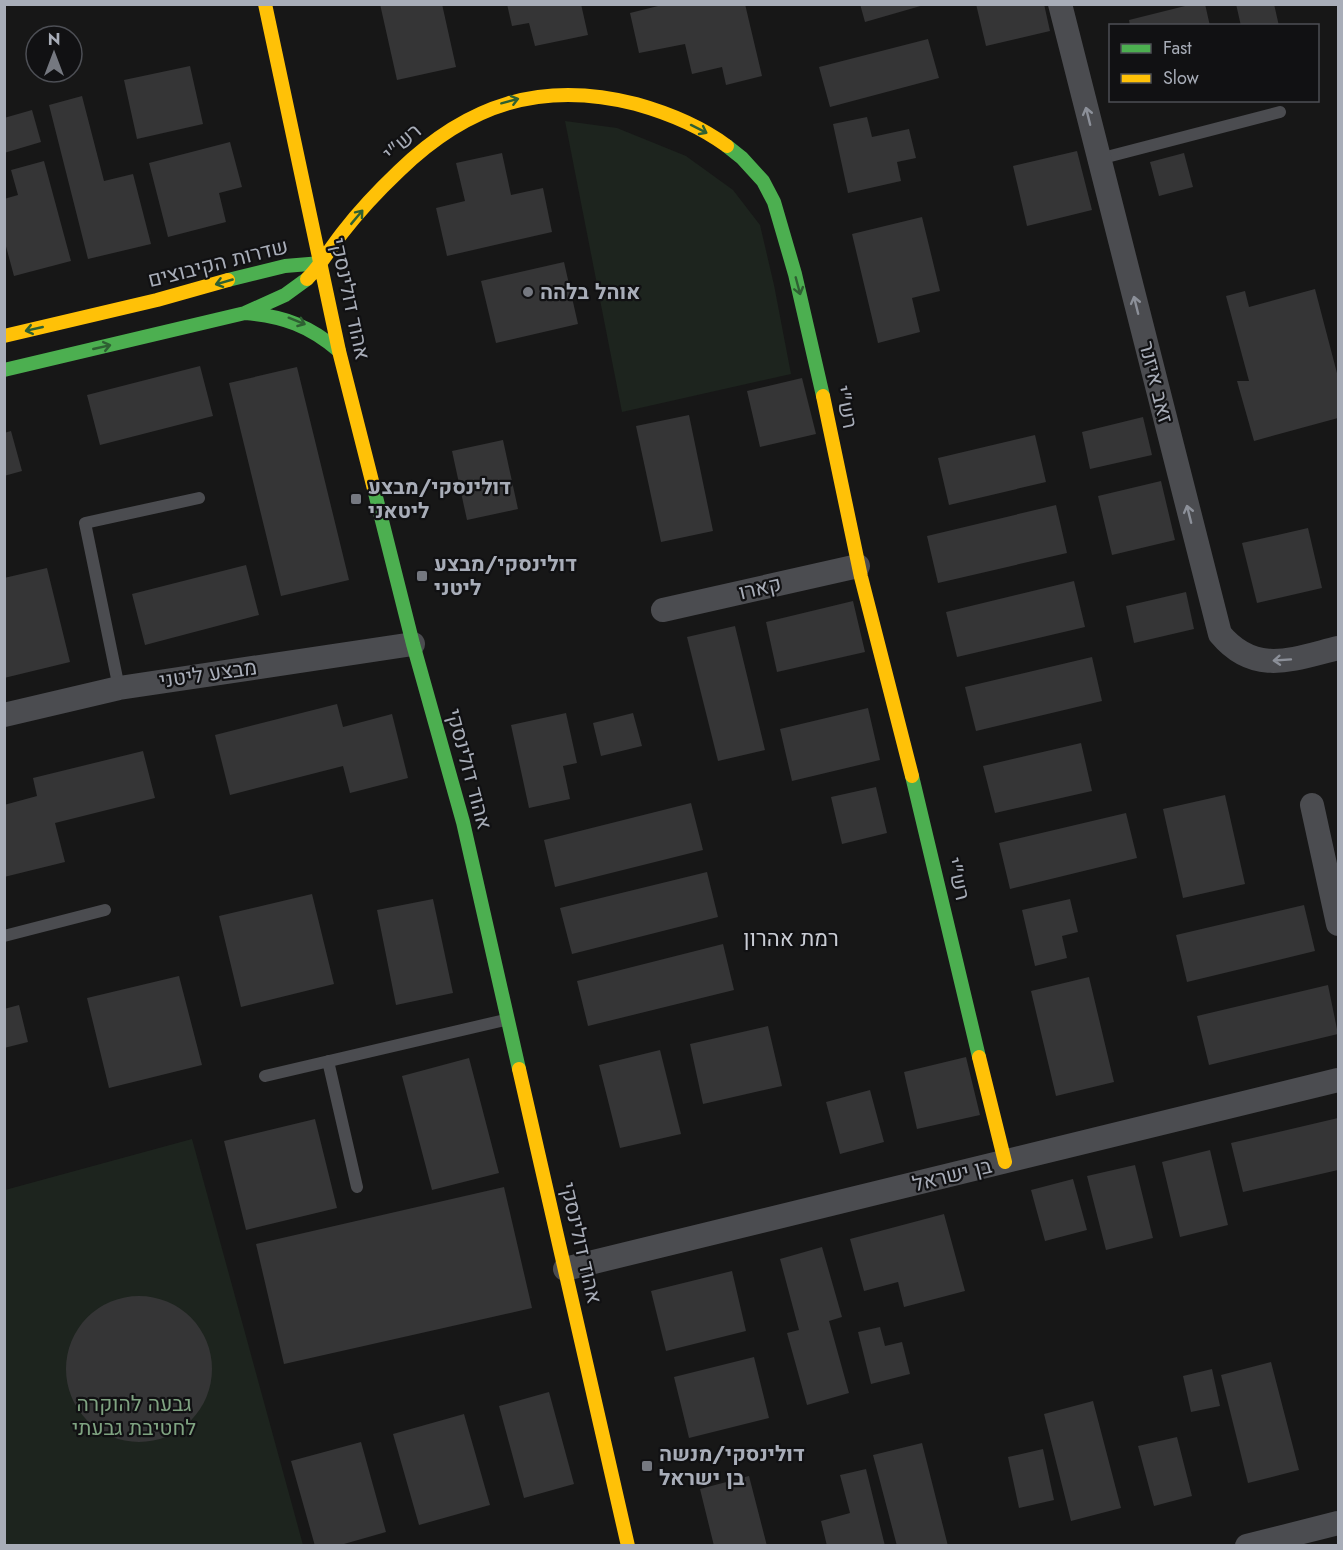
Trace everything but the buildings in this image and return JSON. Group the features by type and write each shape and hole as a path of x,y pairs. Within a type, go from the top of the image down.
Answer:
{"street":[{"name":"אהוד דולינסקי","path":"265,4 339,351 413,644 463,822 627,1545"},
{"name":"זאב איזנר","path":"1060,4 1220,634 1243,656 1261,661 1286,661 1338,648"},
{"name":"רש\"י","path":"321,263 366,205 411,160 439,137 494,105 523,97 597,96 660,111 720,140 746,159 767,186 782,227 805,314 858,566 886,670 1005,1162"},
{"name":"שדרות הקיבוצים","path":"4,336 179,295 272,267 294,263 321,263"},
{"name":"שדרות הקיבוצים","path":"4,370 245,313 298,287 321,263"},
{"path":"245,313 279,315 298,321 318,332 339,351"},
{"name":"קארו","path":"663,610 858,566"},
{"name":"מבצע ליטני","path":"4,715 119,687 413,644"},
{"path":"1312,805 1338,924"},
{"name":"בן ישראל","path":"565,1269 1338,1080"},
{"path":"1247,1545 1338,1522"}],"lane":[{"path":"1099,159 1280,112"},
{"path":"119,687 85,523 199,498"},
{"path":"4,936 105,910"},
{"path":"265,1076 509,1019"},
{"path":"328,1061 357,1187"}],"green space":[{"path":"565,121 617,128 686,156 733,190 760,225 791,374 622,412"},
{"name":"גבעה להוקרה לחטיבת גבעתי","path":"192,1139 303,1545 5,1545 5,1190"}],"traffic: fast":[{"path":"727,146 742,158 763,181 774,202 795,274 823,396"},
{"path":"228,280 285,266 321,263"},
{"path":"4,370 245,313 285,295 307,279"},
{"path":"245,313 272,317 295,324 317,335 339,351"},
{"path":"374,489 413,644 463,822 519,1069"},
{"path":"912,776 979,1057"}],"traffic: slow":[{"path":"265,4 339,351 374,489"},
{"path":"307,279 363,208 425,148 452,129 480,114 508,103 538,97 569,95 602,97 636,104 672,116 695,126 727,146"},
{"path":"4,336 157,300 228,280"},
{"path":"823,396 861,577 912,776"},
{"path":"979,1057 1005,1162"},
{"path":"519,1069 628,1546"}],"place":[{"name":"אוהל בלהה","path":"528,292"},
{"name":"דולינסקי/מבצע ליטאני","path":"356,499"},
{"name":"דולינסקי/מבצע ליטני","path":"422,576"},
{"name":"דולינסקי/מנשה בן ישראל","path":"647,1466"}],"district":[{"name":"רמת אהרון","path":"791,938"}]}
